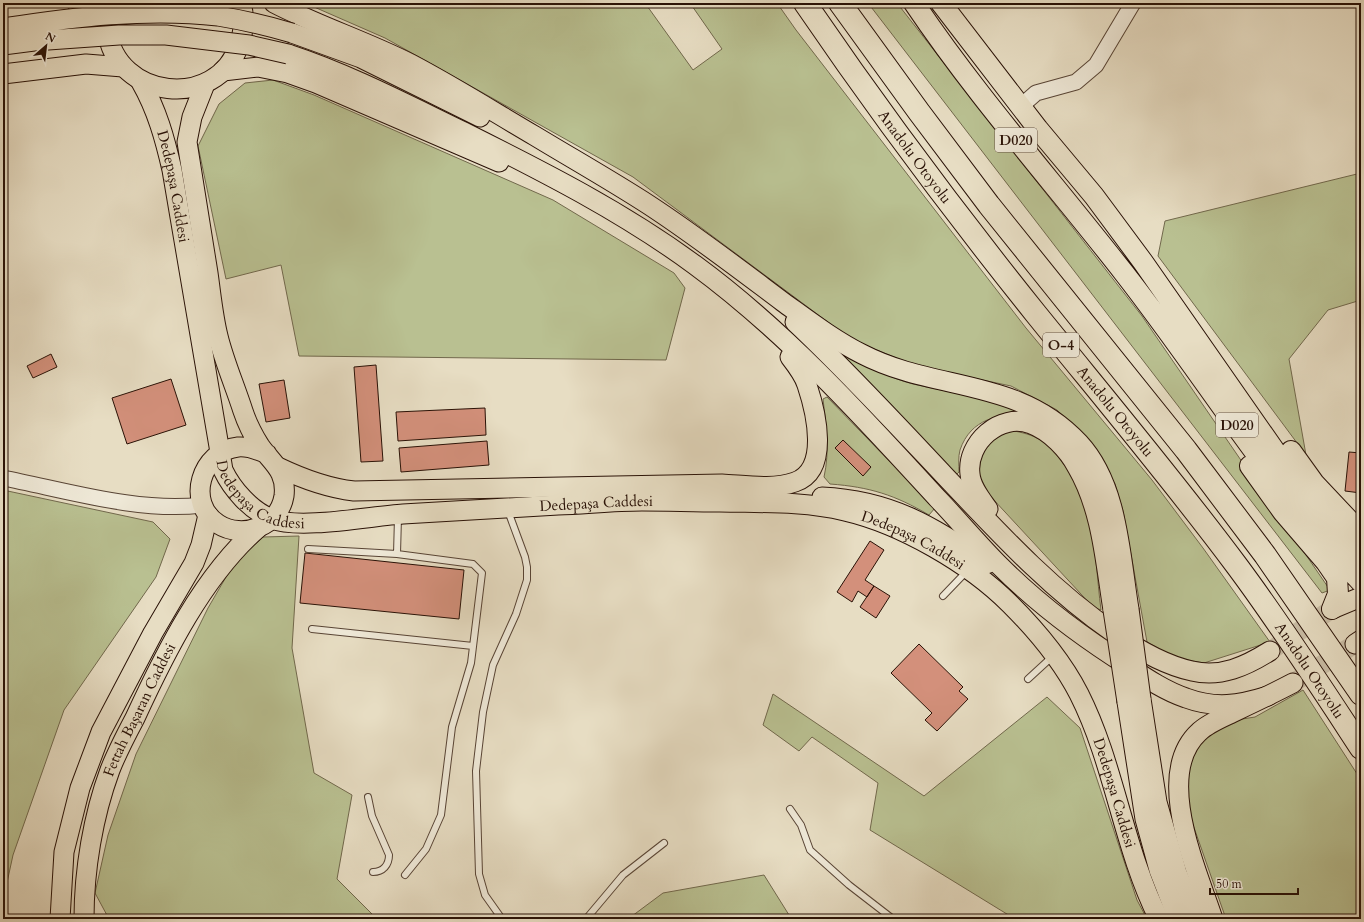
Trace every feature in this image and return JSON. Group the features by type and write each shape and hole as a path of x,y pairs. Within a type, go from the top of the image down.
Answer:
{"highway":[{"path":"3,3 13,9 44,17 72,18"},
{"name":"Anadolu Otoyolu","path":"805,3 858,81 957,213 1156,461 1239,568 1320,685 1361,748"},
{"name":"Anadolu Otoyolu","path":"840,3 914,106 989,205 1186,450 1256,543 1361,694"},
{"name":"D020","path":"914,3 937,37 1003,124 1124,273 1304,516 1357,578"},
{"name":"D020","path":"941,3 1020,107 1094,196 1143,262 1300,487 1361,555"},
{"path":"3,54 83,39"},
{"path":"1143,262 1209,341 1314,483 1361,533"},
{"path":"1124,273 1232,440 1283,512 1326,562 1337,578 1338,594 1332,609"}],"main road":[{"path":"108,3 107,31 113,51 123,67 141,82 163,89 185,90 205,84 223,71 236,54 243,34 244,12 241,3"},
{"path":"274,3 410,64 614,184 680,226 809,321 860,354 895,369 1014,399 1037,410 1061,425 1080,444 1095,464 1107,488 1114,516 1121,609 1134,700 1145,819 1159,870 1178,919"},
{"path":"3,28 72,18 123,13 169,13 218,16 256,23 292,33 361,58 614,184"},
{"path":"3,46 34,41 83,39 120,35 166,34 249,45 288,54 351,77 573,187 653,236 695,265 759,316 824,379 1000,566 1068,626"},
{"path":"3,74 86,64 123,67"},
{"path":"223,71 258,67 288,73 316,83 576,196 653,236"},
{"name":"Dedepaşa Caddesi","path":"141,82 151,100 164,134 172,170 219,454 223,470 230,484 265,524 289,522 306,523 398,514 641,501 786,503 842,510 875,520 914,538 968,570 1008,602 1034,629 1054,655 1079,695 1096,735 1142,878 1160,919"},
{"name":"Dedepaşa Caddesi","path":"205,84 192,117 187,142 217,328 245,418 254,435 273,460 298,476 333,489 354,491 722,484 778,486 795,483 806,477 814,467 818,451 816,421 807,385 800,370 789,355 735,297"},
{"path":"680,226 774,303 811,337 1050,584 1094,619 1125,640 1170,664 1192,671 1209,673 1228,671 1251,663 1270,651"},
{"path":"1050,584 987,508 976,492 970,475 970,459 974,447 985,434 997,426 1013,422 1030,423 1046,432 1077,465 1098,516 1121,609"},
{"path":"60,919 64,852 80,788 101,732 152,634 194,563 201,545 205,510 200,493 202,477 210,462 219,454 239,447 250,448 273,460"},
{"name":"Fettah Başaran Caddesi","path":"84,919 86,873 98,810 110,770 150,685 192,610 205,590 242,542 265,524 280,508 284,496 283,482 273,460"},
{"path":"723,502 821,497 848,498 876,504 932,527 960,544 1068,626 1160,687 1186,698 1222,705 1240,704 1268,696"},
{"path":"205,510 218,524 229,530 242,532 265,524"},
{"path":"1332,609 1361,597"},
{"path":"1213,919 1187,842 1178,787 1179,768 1187,746 1199,732 1221,718 1293,683"},
{"path":"1134,700 1157,802 1177,873 1196,919"}],"street":[{"path":"1020,107 1036,93 1076,82 1096,65 1133,3"},
{"path":"3,478 150,506 181,507 205,510"}],"lane":[{"path":"502,919 485,895 479,874 476,771 483,712 493,665 516,614 527,580 525,557 507,508"},
{"path":"397,554 398,514"},
{"path":"308,549 397,554 473,564 480,569 482,573 471,663 456,708 449,741 441,815 426,849 405,876"},
{"path":"943,596 968,570"},
{"path":"312,629 474,646"},
{"path":"1028,679 1054,655"},
{"path":"368,798 370,810 389,855 389,862 382,870 373,872"},
{"path":"790,809 801,824 810,850 849,885 893,919"},
{"path":"586,919 623,874 664,843"}],"green space":[{"path":"305,3 645,3 693,70 722,49 690,3 777,3 796,30 1026,328 1152,480 1270,642 1204,663 1175,658 1147,642 1123,511 1115,484 1091,443 1057,410 1011,386 916,366 852,340 633,177 385,38"},
{"path":"868,3 897,3 1142,316 1330,590 1322,593"},
{"path":"273,80 314,95 553,200 674,273 685,288 666,360 299,356 281,265 226,279 198,146 219,104 245,83"},
{"path":"1361,173 1361,300 1328,310 1289,359 1306,455 1158,256 1165,221"},
{"path":"846,354 878,371 913,384 985,399 1028,412 1006,415 987,420 971,431 960,450 959,472 956,475 844,357"},
{"path":"827,397 935,508 929,515 905,502 882,493 858,487 830,484 824,477 827,448 823,399"},
{"path":"1014,431 1038,438 1045,443 1066,467 1082,496 1089,516 1095,551 1101,610 1093,607 980,485 975,459 995,435"},
{"path":"3,490 153,522 170,539 156,577 64,710 13,855 3,901"},
{"path":"299,536 292,648 314,773 352,795 337,879 377,919 109,919 95,893 108,835 136,754 208,608 233,565 263,537"},
{"path":"1303,690 1361,780 1361,919 1226,919 1191,819 1182,785 1199,739 1236,720 1255,717"},
{"path":"773,694 924,796 1047,697 1080,728 1137,900 1147,919 1015,919 870,830 878,783 812,737 799,751 763,725"},
{"path":"764,875 789,915 795,919 628,919 663,893"}],"building":[{"path":"51,354 57,367 33,378 27,366"},
{"path":"376,365 383,461 361,462 354,367"},
{"path":"171,379 186,425 127,444 112,398"},
{"path":"284,380 290,418 266,422 259,384"},
{"path":"485,408 486,435 398,441 396,412"},
{"path":"843,440 871,467 863,476 835,448"},
{"path":"487,441 489,465 401,472 399,448"},
{"path":"1349,452 1361,453 1361,493 1345,491"},
{"path":"870,541 884,550 865,580 874,586 867,597 858,591 852,602 837,592"},
{"path":"305,553 464,570 459,619 300,603"},
{"path":"874,586 890,596 876,618 860,607"},
{"path":"919,644 963,687 959,691 968,699 937,731 925,720 932,713 891,673"}],"tunnel":[{"path":"1270,651 1332,609"},
{"path":"1293,683 1355,644"}]}
